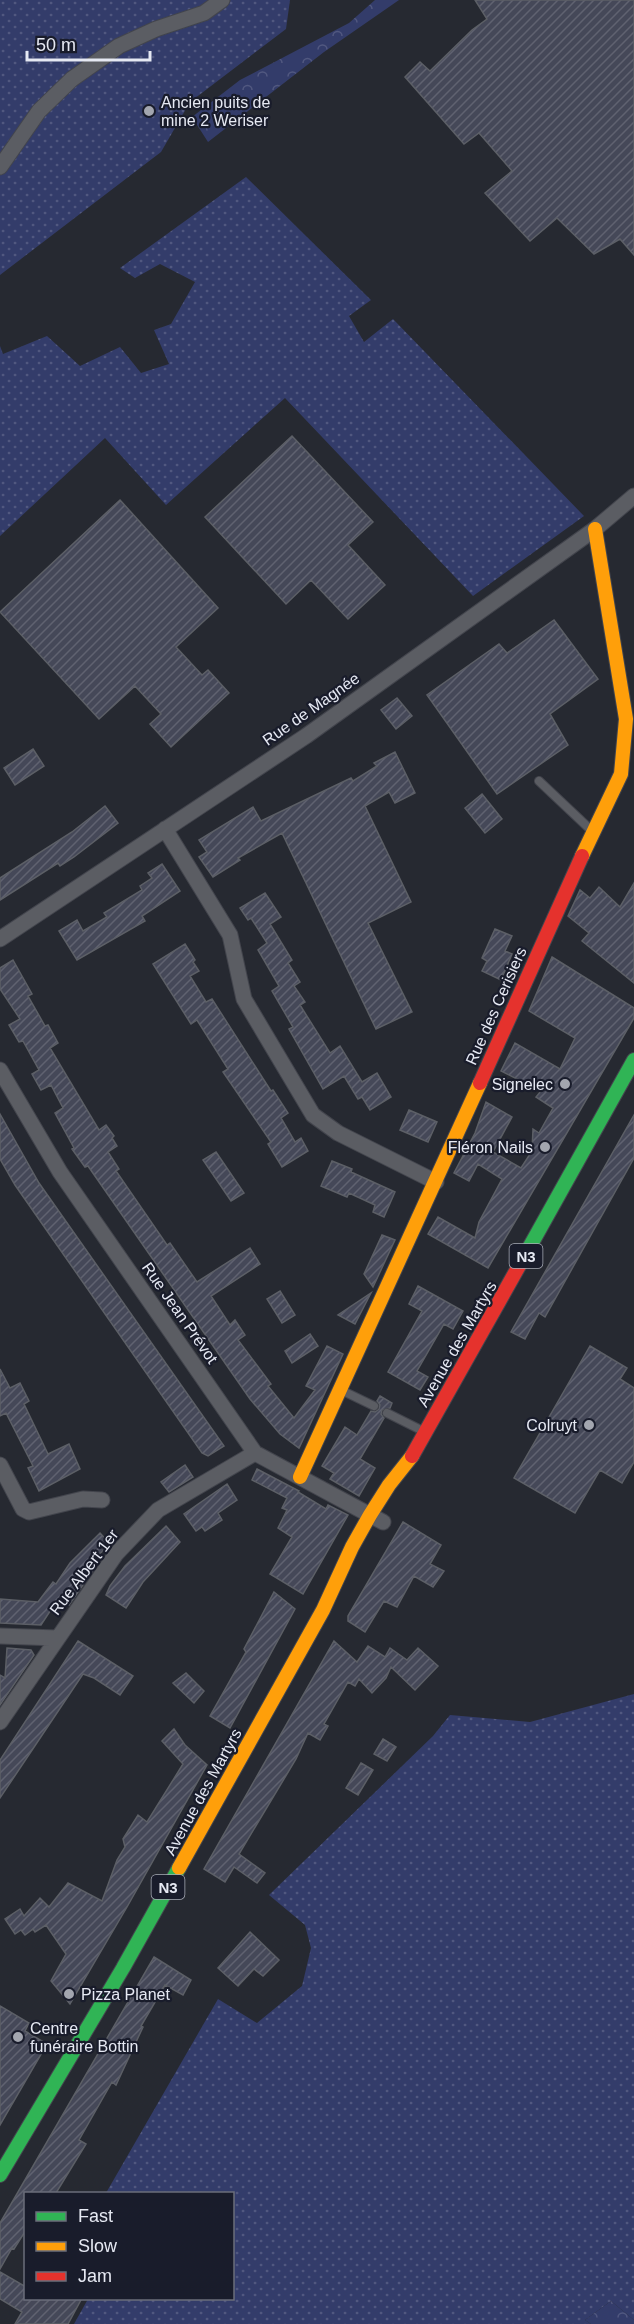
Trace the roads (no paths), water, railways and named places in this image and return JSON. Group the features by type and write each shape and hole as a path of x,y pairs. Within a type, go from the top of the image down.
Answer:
{"main road":[{"name":"Rue des Cerisiers","path":"300,1477 436,1182 548,929 621,774 626,719 595,529"},
{"name":"Avenue des Martyrs","path":"0,2175 123,1968 323,1610 352,1547 377,1523 634,1060"},
{"name":"Avenue des Martyrs","path":"323,1610 353,1576 358,1567"}],"street":[{"path":"0,167 39,111 72,79 119,46 156,29 204,13 222,0"},
{"name":"Rue de Magnée","path":"0,939 306,736 595,529 634,496"},
{"path":"165,829 230,935 244,999 313,1115 338,1133 436,1182"},
{"name":"Rue Jean Prévot","path":"0,1070 60,1172 255,1453 377,1523"},
{"name":"Rue Albert 1er","path":"0,1722 116,1554 158,1510 255,1453"},
{"path":"0,1465 23,1509 29,1512 83,1499 102,1500"},
{"path":"0,1636 57,1638"}],"lane":[{"path":"539,781 593,832"},
{"path":"340,1390 374,1406"},
{"path":"387,1413 426,1433"}],"place":[{"name":"Ancien puits de mine 2 Weriser","path":"149,111"},
{"name":"Signelec","path":"565,1084"},
{"name":"Fléron Nails","path":"545,1147"},
{"name":"Colruyt","path":"589,1425"},
{"name":"Pizza Planet","path":"69,1994"},
{"name":"Centre funéraire Bottin","path":"18,2037"}]}
